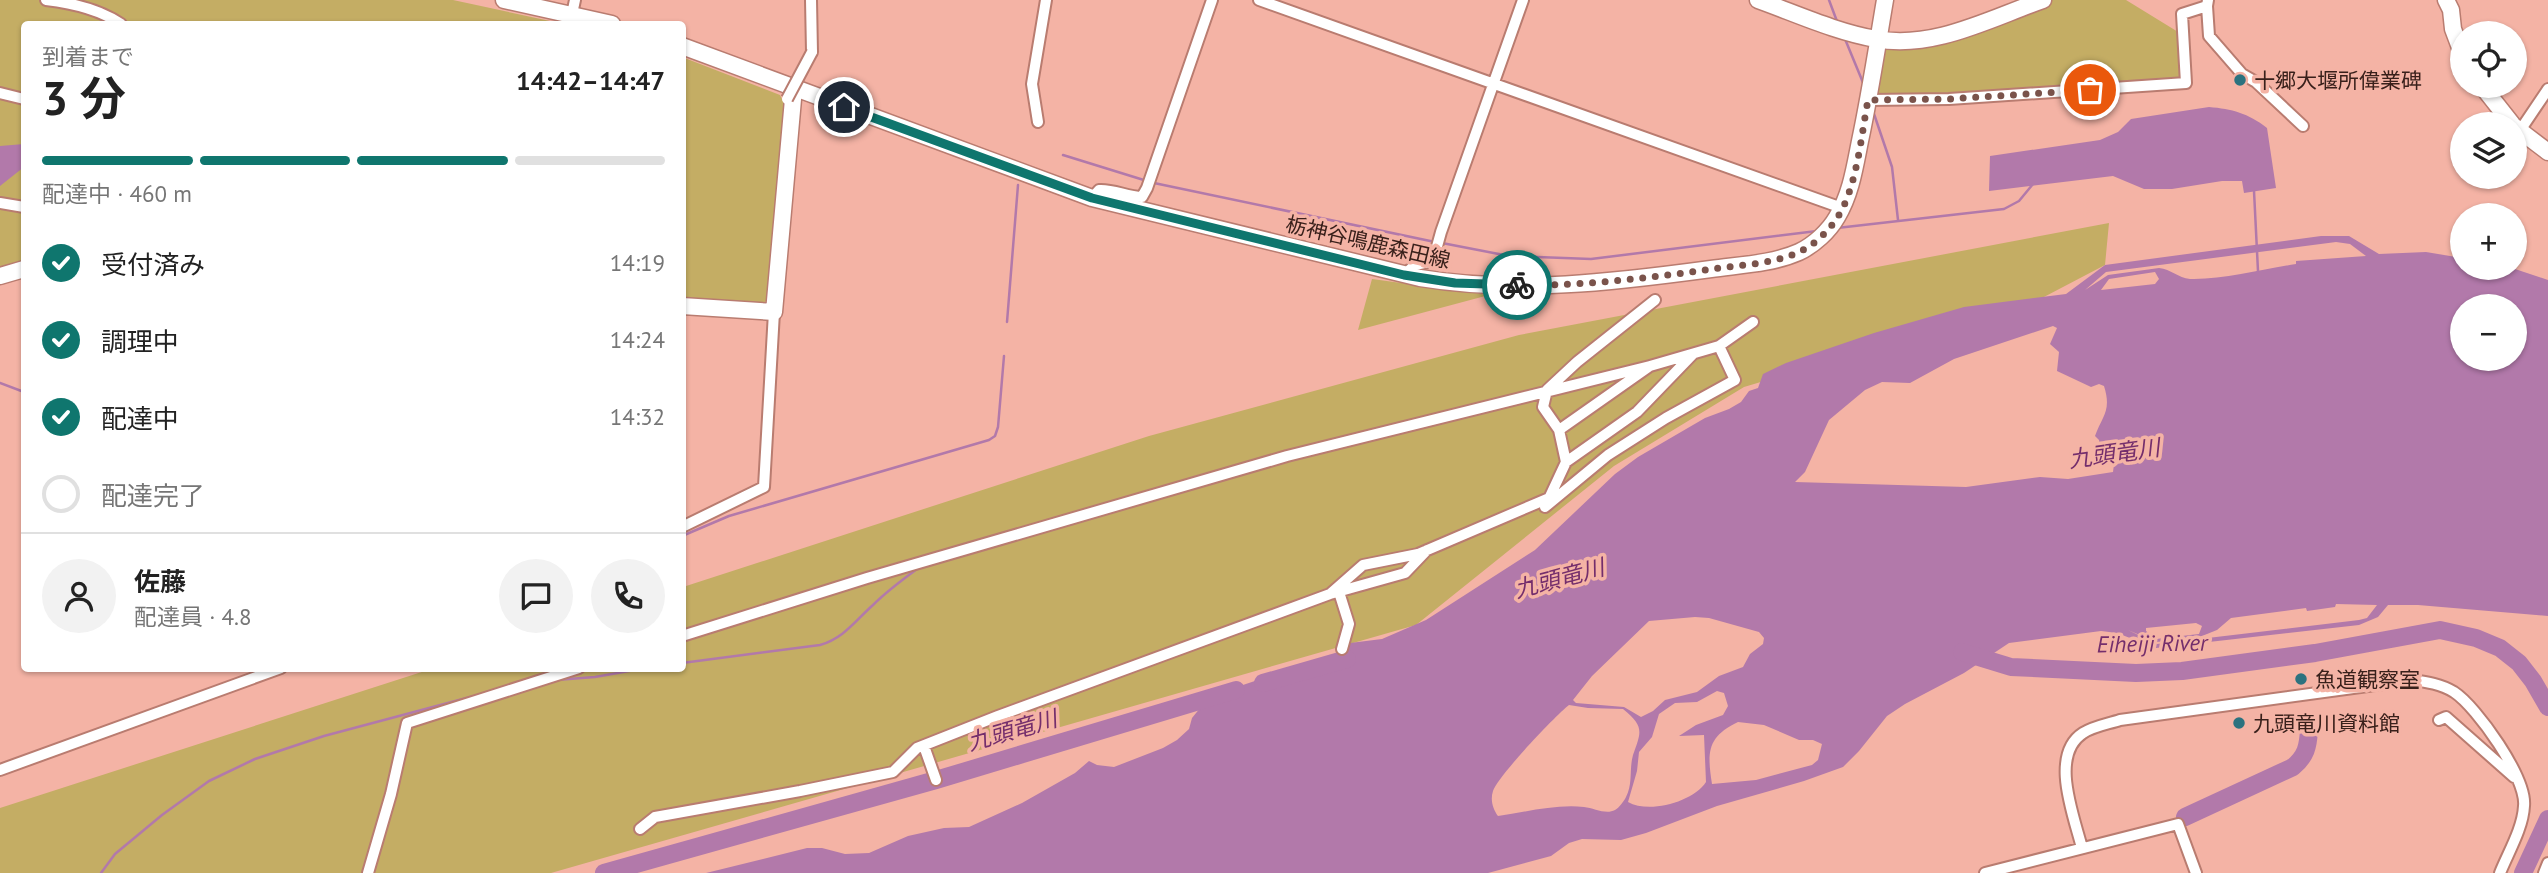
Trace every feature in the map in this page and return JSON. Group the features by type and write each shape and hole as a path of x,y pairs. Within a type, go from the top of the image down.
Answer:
{"main road":[{"path":"504,0 573,7 605,21"},
{"path":"1758,0 1878,40 1916,40 1943,35 2043,0"},
{"name":"栃神谷鳴鹿森田線","path":"686,48 791,93 1092,198 1404,275 1486,285 1598,283 1762,262 1799,252 1814,243 1839,213 1854,171 1885,0"},
{"path":"2446,0 2452,21"},
{"path":"686,306 774,312 791,93"},
{"path":"2491,98 2502,112"},
{"path":"2527,137 2548,152"},
{"path":"0,276 21,270"}],"street":[{"path":"46,0 90,9 115,21"},
{"path":"791,93 812,52 811,0"},
{"path":"1038,122 1032,84 1046,0"},
{"path":"1092,198 1099,190 1111,189 1133,197 1142,197 1212,0"},
{"path":"1259,0 1492,83 1839,213"},
{"path":"1404,275 1415,265 1433,261 1492,83 1523,0"},
{"path":"1868,100 1949,99 2186,83 2182,14 2208,3 2210,36 2242,74 2256,82 2302,126"},
{"path":"2527,114 2548,89"},
{"path":"0,93 21,98"},
{"path":"0,203 21,206"},
{"path":"1566,462 1559,430 1543,407 1547,390 1577,362 1655,300"},
{"path":"686,525 764,487 774,312"},
{"path":"686,635 867,578 1287,456 1650,366 1719,346 1753,322"},
{"path":"1693,353 1637,412 1566,462 1545,507 1608,455 1666,418 1735,380 1719,346"},
{"path":"1559,430 1650,366"},
{"path":"1335,593 1363,565 1427,550 1549,498"},
{"path":"640,829 655,817 892,772 917,748 998,716 1335,593 1405,573 1427,550"},
{"path":"1335,593 1349,624 1342,649"},
{"path":"0,770 270,672"},
{"path":"368,873 391,794 407,723 566,672"},
{"path":"2082,848 2064,769 2072,744 2084,733 2120,720 2398,681 2426,682 2454,692 2467,703 2519,780 2525,805 2501,873"},
{"path":"2439,720 2446,717 2519,780"},
{"path":"924,746 936,779"},
{"path":"1985,873 2178,824 2196,873"},
{"path":"2544,873 2548,863"}],"shaded area":[{"path":"0,0 453,0 550,21 21,21 21,262 0,269"},
{"path":"2051,0 2126,0 2183,35 2186,83 1869,100 1878,40 1971,26"},
{"path":"686,59 780,95 784,103 780,183 768,299 759,308 686,301"},
{"path":"2109,223 2105,265 2042,298 1744,387 1614,466 1416,625 551,873 0,873 0,808 422,672 686,672 686,586 1149,436 1519,335"},
{"path":"1372,279 1489,295 1358,330"}],"water":[{"path":"2209,107 2239,113 2267,128 2276,188 2244,193 2242,181 2222,181 2172,189 2144,189 2113,176 1989,191 1990,156 2100,140 2118,132 2131,119"},
{"path":"21,144 21,169 0,186 0,146"},
{"path":"2321,236 2349,236 2379,254 2426,252 2450,256 2450,280 2527,280 2527,273 2548,280 2548,616 2388,605 2378,617 2359,625 2156,648 2117,633 2101,631 2009,643 1964,673 1887,716 1843,767 1717,806 1646,833 1621,840 1582,839 1569,843 1551,856 1488,873 706,873 807,848 822,848 845,854 869,853 908,836 944,828 969,827 1022,803 1075,773 1089,761 1114,767 1163,748 1189,729 1192,718 1205,702 1222,692 1276,674 1288,677 1309,674 1323,668 1350,643 1382,639 1426,620 1535,550 1615,474 1638,457 1705,418 1741,402 1749,391 1758,388 1763,374 1786,363 1874,333 1964,307 2066,294 2105,265","holes":["2336,242 2350,244 2366,256 2296,261 2296,264 2202,279 2186,278 2159,268 2108,275 2085,290 2106,272","2155,272 2159,279 2155,284 2101,290 2109,279","2053,326 2057,328 2050,344 2059,352 2057,371 2091,387 2099,384 2104,386 2107,408 2095,436 2099,440 2100,451 2097,460 2114,464 2113,472 2068,479 2040,477 1966,487 1795,482 1805,472 1829,420 1865,390 1882,382 1910,383 1954,359","2336,604 2377,605 2367,618 2359,620 2157,644 2128,630 2156,642 2197,638 2217,630 2231,618 2306,608 2307,611 2335,607","1709,618 1759,632 1764,638 1763,644 1750,654 1743,667 1719,676 1697,692 1665,700 1641,717 1624,707 1576,703 1573,700 1592,676 1649,621","2196,623 2202,626 2199,634 2156,639 2146,628","1717,691 1724,693 1728,706 1723,715 1696,725 1679,736 1704,735 1706,782 1691,795 1670,804 1647,807 1628,802 1637,771 1639,752 1652,737 1659,714 1675,703 1697,702","1569,705 1623,709 1638,725 1639,735 1625,799 1615,810 1608,812 1584,807 1563,807 1498,816 1492,804 1497,783 1540,733","1738,722 1764,725 1799,740 1813,740 1822,744 1818,760 1812,765 1756,780 1712,784 1710,754 1720,734"]}],"waterway":[{"path":"1829,0 1838,24"},
{"path":"1845,39 1864,85"},
{"path":"1873,111 1892,167 1898,220"},
{"path":"1063,155 1147,181"},
{"path":"1154,183 1435,242"},
{"path":"1837,228 2004,209 2019,201 2033,184"},
{"path":"1007,322 1018,185"},
{"path":"2254,191 2258,271"},
{"path":"1442,243 1509,256 1591,259 1817,231"},
{"path":"686,534 729,516 989,440 995,436 998,427 1004,356"},
{"path":"0,383 21,391"},
{"path":"686,662 828,642 843,633 883,595 917,569"},
{"name":"Eiheiji River","path":"1962,652 2011,667 2136,673 2182,671 2315,653 2440,630 2476,638 2500,648 2519,663 2548,707"},
{"name":"九頭竜川","path":"1263,683 1347,659"},
{"path":"556,680 623,672"},
{"name":"九頭竜川","path":"604,873 936,780 1236,690"},
{"path":"101,873 115,854 162,815 209,781 255,759 324,736 474,696"},
{"path":"2185,817 2293,767 2306,751 2309,730"},
{"name":"Eiheiji River","path":"2523,873 2548,819"}],"way so far":[{"path":"1517,285 1598,283 1651,277 1762,262 1799,252 1825,232 1842,208 1849,192 1868,100 1949,99 2090,90"}],"place":[{"name":"十郷大堰所偉業碑","path":"2240,80"},
{"name":"魚道観察室","path":"2301,679"},
{"name":"九頭竜川資料館","path":"2239,723"}],"route":[{"path":"844,107 1092,198 1404,275 1455,283 1517,285"}]}
